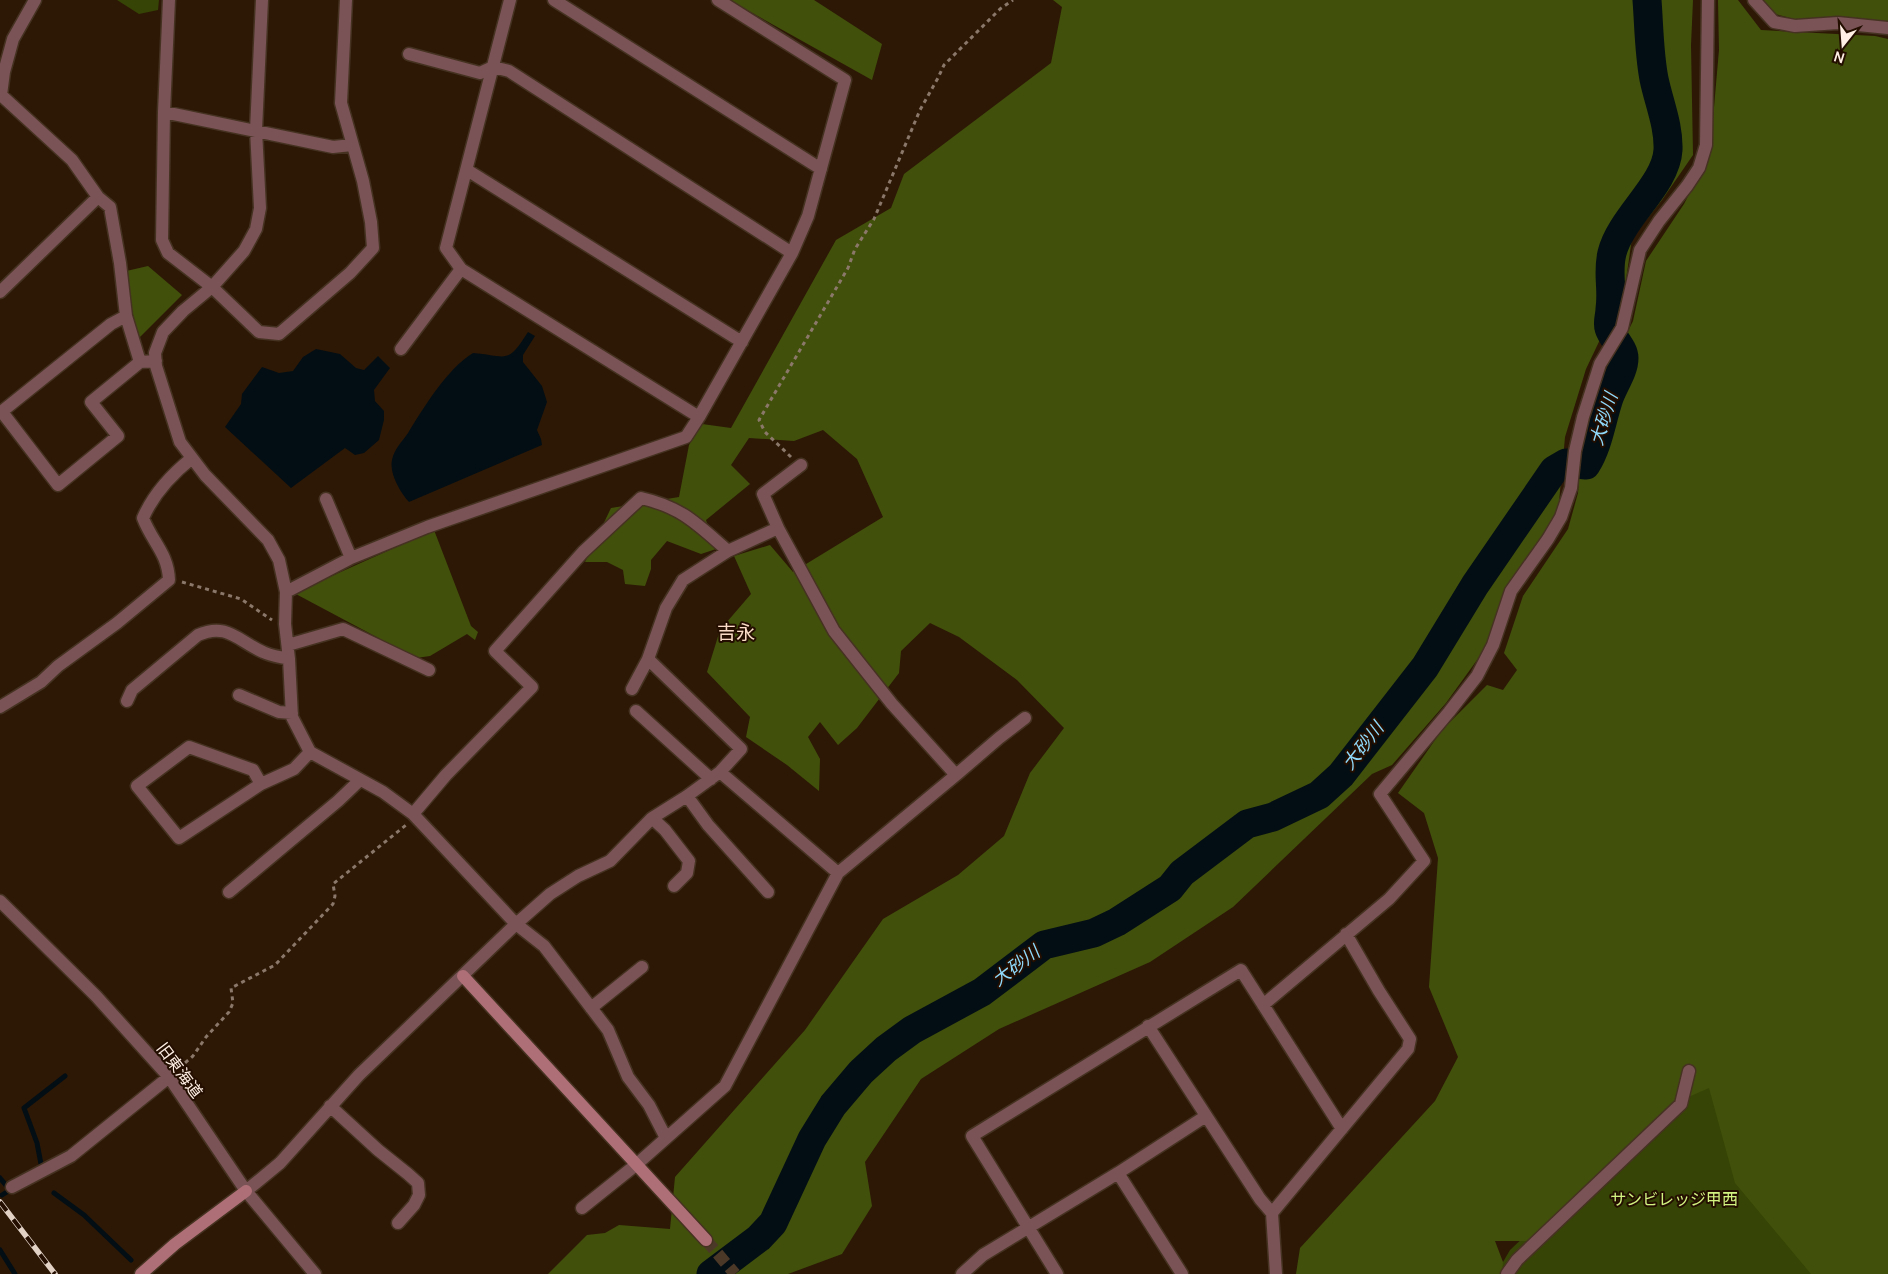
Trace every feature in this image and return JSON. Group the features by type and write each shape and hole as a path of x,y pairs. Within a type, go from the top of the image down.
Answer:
{"street":[{"path":"35,0 13,39 4,72 1,95 72,160 98,197 110,207 120,263 126,316 140,362"},
{"path":"169,0 164,112 162,240 168,252 212,287 259,332 279,334 350,273 373,248 371,222 363,181 341,102 346,0"},
{"path":"262,0 256,130 260,208 256,229 244,251 212,287 183,311 163,332 155,353 162,390 180,442 205,475 268,540 279,560 286,592 285,624 292,717 310,752 383,792 414,814 516,924 544,946 608,1030 628,1077 649,1105 666,1138"},
{"path":"510,0 446,248 461,269 699,417"},
{"path":"554,0 821,169"},
{"path":"286,592 351,558 427,527 686,437 792,253 808,216 846,80 718,0"},
{"path":"1263,1005 1389,899 1424,860 1380,794 1477,676 1493,645 1511,591 1562,517 1571,488 1574,451 1583,417 1600,364 1622,328 1640,250 1659,220 1687,186 1698,168 1706,145 1708,0"},
{"path":"1754,0 1774,22 1788,25 1838,23 1888,28"},
{"path":"409,54 480,72 493,67 510,71 792,253"},
{"path":"164,112 333,147 352,145"},
{"path":"467,170 742,342"},
{"path":"2,286 98,197"},
{"path":"401,349 461,269"},
{"path":"126,316 111,324 1,412 58,485 118,436 91,402 140,362 156,362"},
{"path":"0,707 41,682 58,666 169,580 168,565 143,518 149,504 168,481 192,458"},
{"path":"801,465 763,494 778,528 834,631 892,704 956,775"},
{"path":"414,814 446,775 532,687 495,651 584,552 641,498 662,503 685,515 728,551"},
{"path":"326,499 351,558"},
{"path":"632,689 648,659 666,608 683,580 728,551 778,528"},
{"path":"288,645 343,629 429,670"},
{"path":"127,701 132,690 198,635 210,630 222,630 264,653 289,659"},
{"path":"141,1274 175,1244 246,1192 280,1163 359,1075 516,924 550,894 578,876 610,861 652,818 716,775 741,749 648,659"},
{"path":"239,695 279,712 292,712"},
{"path":"636,710 838,873"},
{"path":"582,1208 637,1164 725,1086 838,873 1025,718"},
{"path":"261,784 252,770 189,747 137,786 179,838 261,784 294,769 310,752"},
{"path":"229,892 338,801 360,780"},
{"path":"687,796 708,825 768,892"},
{"path":"652,818 665,830 689,862 687,873 674,886"},
{"name":"旧東海道","path":"0,901 96,996 169,1077 246,1192 316,1274"},
{"path":"1272,1213 1408,1048 1410,1039 1379,992 1346,934"},
{"path":"591,1008 642,967"},
{"path":"1057,1274 972,1136 1241,970 1342,1129"},
{"path":"463,976 706,1240"},
{"path":"1148,1026 1260,1199 1272,1213 1276,1274"},
{"path":"1508,1274 1517,1260 1681,1104 1689,1071"},
{"path":"12,1187 36,1172 50,1168 71,1156 169,1077"},
{"path":"330,1106 418,1184 419,1195 414,1205 398,1222"},
{"path":"962,1274 983,1255 1118,1173 1206,1116"},
{"path":"1118,1173 1182,1274"}],"path":[{"path":"801,465 765,432 759,420 848,268 855,249 874,219 920,110 944,65 1000,9 1013,0"},
{"path":"169,580 241,599 276,624 285,624"},
{"path":"169,1077 193,1056 206,1037 229,1012 233,1003 231,988 275,965 333,904 335,896 333,884 396,834 408,823 414,814"}],"green space":[{"path":"117,0 159,0 158,10 139,14"},
{"path":"729,0 814,0 882,44 872,80"},
{"path":"1053,0 1693,0 1691,45 1693,155 1662,200 1632,238 1625,287 1586,369 1565,437 1558,513 1509,585 1485,649 1446,703 1392,765 1372,774 1233,907 1150,962 999,1029 921,1079 865,1162 872,1206 842,1254 788,1274 548,1274 587,1235 605,1233 619,1225 670,1229 675,1177 805,1030 883,919 958,875 1004,836 1030,773 1064,728 1017,680 959,637 930,623 901,651 899,673 857,728 838,745 820,722 808,737 820,759 819,791 787,765 746,737 750,717 707,672 720,630 751,594 734,556 770,545 793,572 883,517 857,459 823,430 794,441 749,438 731,465 750,484 706,520 716,549 701,554 667,541 651,560 651,569 645,586 625,584 623,570 607,562 585,562 611,508 679,497 689,445 702,424 731,428 836,240 891,208 904,174 1051,63 1062,7"},
{"path":"1718,0 1738,0 1761,30 1875,36 1888,39 1888,1274 1811,1274 1735,1183 1709,1088 1677,1102 1527,1241 1495,1241 1503,1262 1502,1274 1296,1274 1300,1248 1435,1101 1458,1057 1429,987 1438,858 1424,813 1398,793 1442,730 1487,685 1503,690 1517,670 1504,653 1523,596 1568,529 1578,493 1582,444 1605,378 1633,321 1646,261 1684,204 1710,153 1719,50"},
{"path":"1761,0 1888,0 1888,34 1855,21 1794,19 1771,13"},
{"path":"148,266 182,295 139,338 122,272"},
{"path":"434,530 471,626 478,632 475,640 467,634 430,656 416,658 294,593"},
{"name":"サンビレッジ甲西","path":"1717,1080 1828,1274 1496,1274 1510,1250 1678,1093"}],"shaded area":[{"path":"528,332 535,336 523,355 523,362 542,386 547,402 537,430 542,445 409,502 396,482 392,471 392,460 396,449 429,400 445,378 473,353 506,356 515,350"},
{"path":"316,349 340,354 356,368 364,370 378,356 390,368 374,390 375,401 384,411 384,420 379,440 364,453 355,455 345,448 291,488 225,427 241,404 242,394 262,367 279,373 293,371 303,357"}],"waterway":[{"name":"大砂川","path":"711,1274 759,1238 773,1223 812,1139 833,1105 861,1072 886,1049 912,1030 982,992 1044,945 1094,933 1117,922 1170,888 1182,873 1247,824 1273,817 1319,795 1341,775 1425,667 1475,585 1554,470 1566,463 1586,465 1594,450 1608,401 1620,374 1624,358 1622,350 1608,326 1611,301 1610,267 1612,253 1624,227 1660,176 1668,150 1665,123 1652,69 1647,0"},
{"path":"41,1164 37,1143 24,1108 65,1076"},
{"path":"0,1178 10,1190 2,1195"},
{"path":"54,1193 84,1215 131,1260"},
{"path":"0,1250 15,1274"}],"tunnel":[{"path":"706,1240 735,1274"}],"railway":[{"path":"0,1202 55,1274"}],"district":[{"name":"吉永","path":"736,632"}]}
